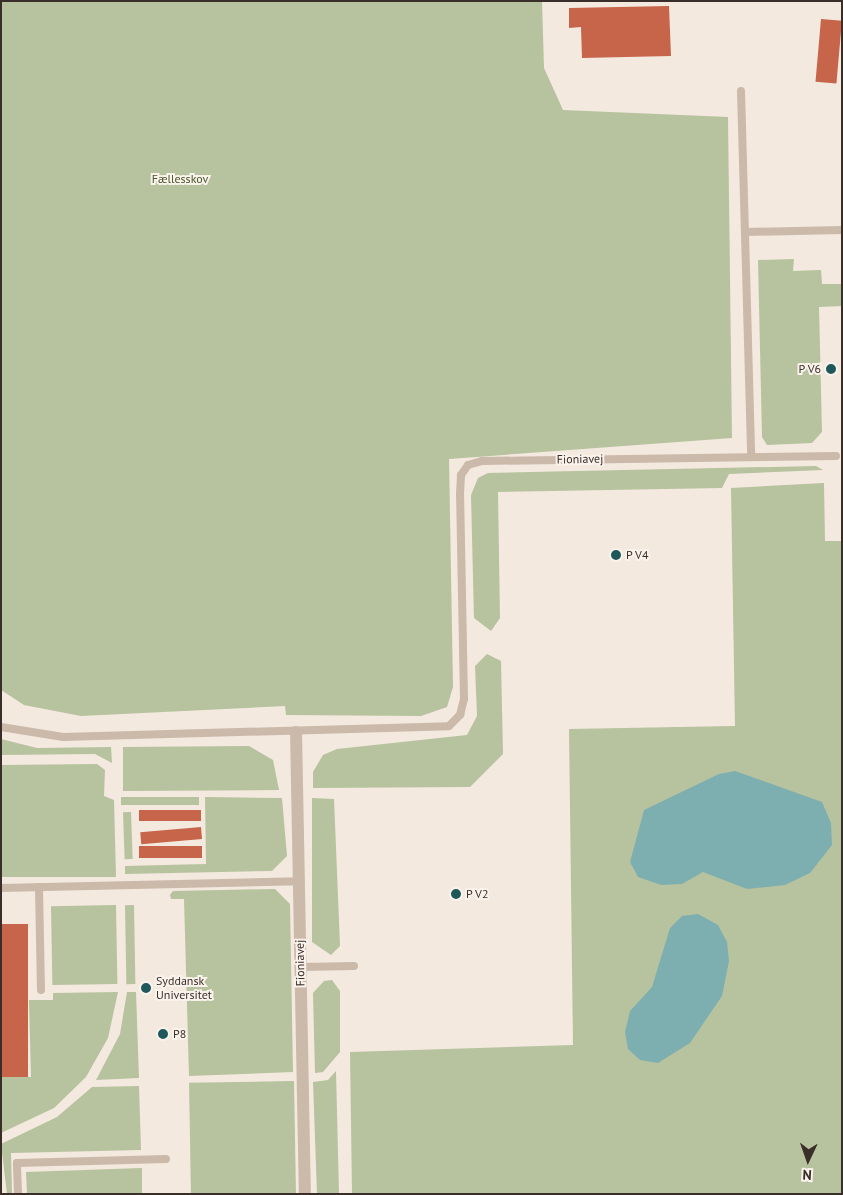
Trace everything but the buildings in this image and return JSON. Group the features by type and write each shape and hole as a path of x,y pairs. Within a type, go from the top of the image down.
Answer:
{"street":[{"name":"Fioniavej","path":"296,732 305,1194"}],"lane":[{"path":"741,91 750,455 836,456"},
{"path":"745,232 842,230"},
{"name":"Fioniavej","path":"1,727 63,737 440,729 460,715 464,699 460,494 461,475 468,465 482,461 750,455"},
{"path":"1,888 299,881"},
{"path":"39,887 41,990"},
{"path":"300,967 354,966"},
{"path":"18,1194 17,1163 166,1159"}],"green space":[{"name":"Fællesskov","path":"1,1 542,1 544,68 563,110 728,117 732,438 449,459 453,687 447,707 421,716 286,715 285,706 81,716 24,705 1,690"},
{"path":"794,259 793,271 821,270 822,284 842,284 842,306 819,307 822,432 812,443 767,445 762,437 758,260"},
{"path":"816,466 823,470 729,474 722,488 498,492 500,618 491,631 474,618 471,495 478,478 488,473"},
{"path":"824,483 825,541 842,541 842,1194 352,1194 350,1052 573,1045 569,729 735,726 731,488"},
{"path":"487,654 501,661 503,754 470,787 313,788 313,772 323,755 337,749 467,735 477,716 475,666"},
{"path":"1,739 37,748 111,747 112,763 95,754 1,755"},
{"path":"249,746 273,760 279,790 123,791 123,747"},
{"path":"97,764 105,770 104,796 114,800 116,877 1,877 1,765"},
{"path":"121,797 199,797 199,805 121,805"},
{"path":"205,797 282,798 287,856 272,871 125,874 125,866 206,864"},
{"path":"312,798 334,799 340,946 331,955 312,942"},
{"path":"123,812 131,812 133,859 125,859"},
{"path":"275,889 290,904 293,1072 189,1076 184,899 171,899 170,895 173,891"},
{"path":"116,905 117,984 52,985 51,906"},
{"path":"125,905 134,905 135,984 126,984"},
{"path":"332,980 340,991 340,1052 323,1072 315,1073 313,993 324,981"},
{"path":"118,992 108,1038 86,1077 54,1108 1,1133 1,1077 31,1077 29,1000 53,1000 53,993"},
{"path":"127,992 136,992 139,1078 96,1080 120,1034"},
{"path":"336,1071 339,1194 317,1194 313,1082 328,1080"},
{"path":"294,1081 296,1194 191,1194 189,1083"},
{"path":"139,1086 141,1150 11,1153 12,1194 7,1194 1,1144 57,1117 92,1087"},
{"path":"142,1168 142,1194 27,1194 26,1172"}],"water":[{"path":"735,771 822,802 831,823 832,845 810,873 785,885 747,889 703,872 682,884 661,885 638,877 630,862 644,810 719,774"},
{"path":"698,914 718,925 727,942 729,961 722,996 690,1043 658,1063 640,1060 628,1049 625,1032 630,1011 652,987 670,928 682,916"}],"place":[{"name":"P V6","path":"831,369"},
{"name":"P V4","path":"616,555"},
{"name":"P V2","path":"456,894"},
{"name":"Syddansk Universitet","path":"146,988"},
{"name":"P8","path":"163,1034"}]}
